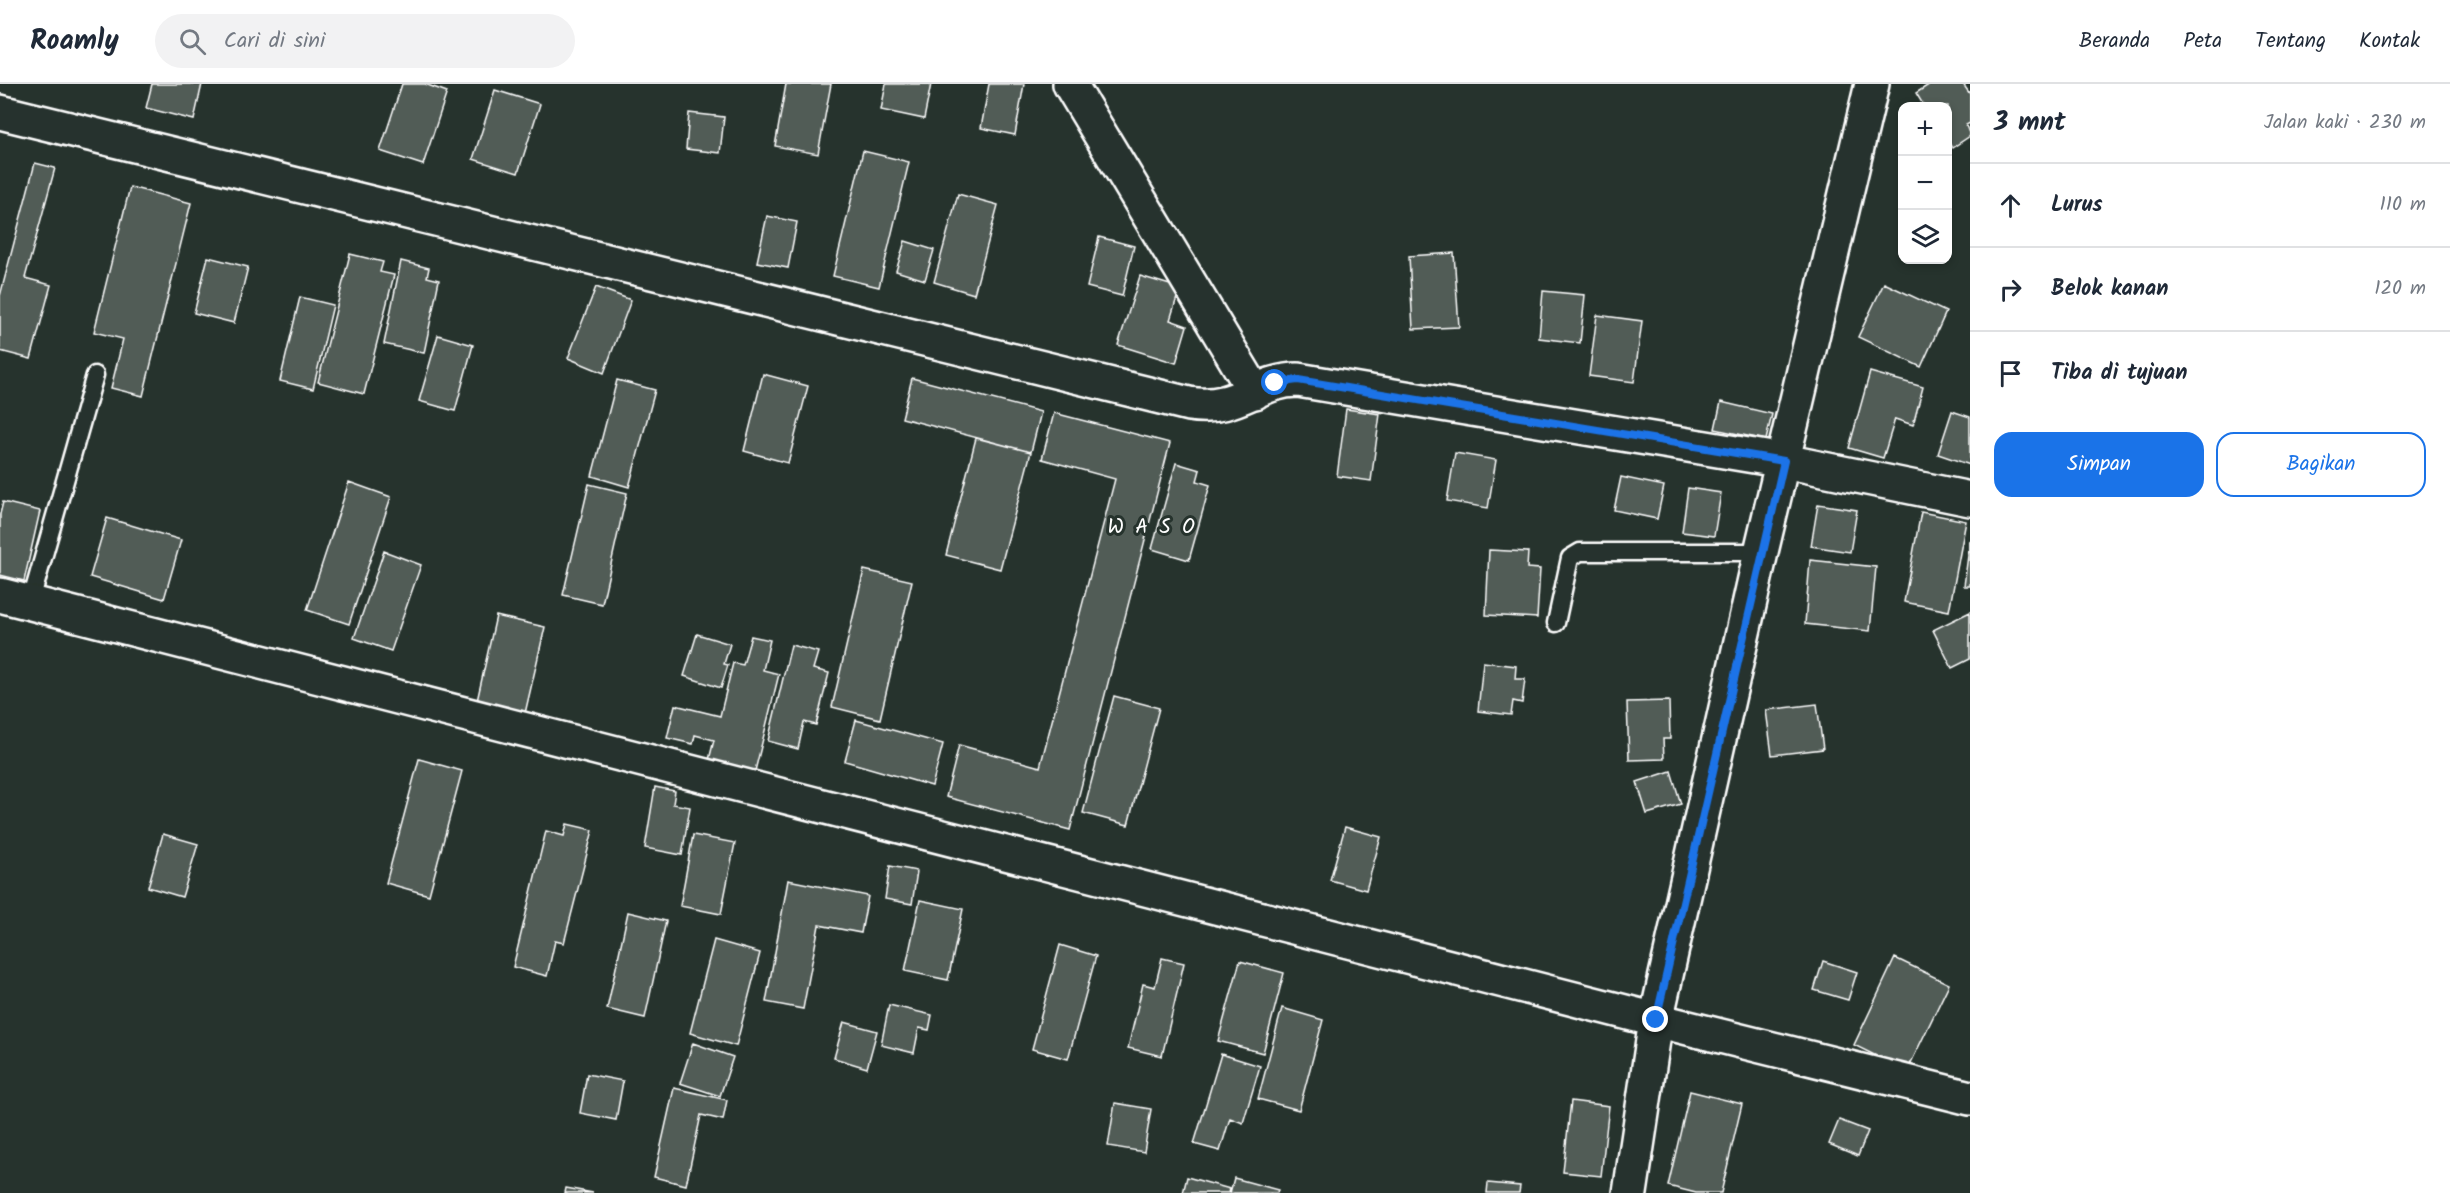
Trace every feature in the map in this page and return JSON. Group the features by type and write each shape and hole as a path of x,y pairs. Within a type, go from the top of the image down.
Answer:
{"street":[{"path":"1070,84 1255,392"},
{"path":"1630,1193 1656,1020 1761,552 1872,84"},
{"path":"0,112 1205,407 1224,405 1275,383 1298,380 1784,461 1970,499"},
{"path":"15,600 1656,1020 1970,1098"}],"lane":[{"path":"15,600 95,375"},
{"path":"1556,623 1570,558 1580,552 1761,552"}],"building":[{"path":"152,84 202,84 194,120 146,108"},
{"path":"402,84 425,84 447,92 423,165 380,151"},
{"path":"786,84 831,84 818,154 775,146"},
{"path":"886,84 931,84 924,119 881,110"},
{"path":"989,84 1024,84 1015,135 981,128"},
{"path":"1930,84 1963,84 1970,94 1970,123 1966,125 1970,136 1952,148 1952,102 1922,102 1916,93"},
{"path":"495,90 540,104 518,173 473,159"},
{"path":"689,113 724,117 720,153 686,149"},
{"path":"863,151 909,162 879,287 833,276"},
{"path":"35,163 55,168 25,278 51,285 31,359 0,351 0,296"},
{"path":"130,187 191,203 143,396 111,388 123,339 94,332"},
{"path":"958,194 998,205 974,294 934,282"},
{"path":"767,216 797,222 788,268 757,262"},
{"path":"1099,237 1134,246 1122,296 1087,287"},
{"path":"905,241 934,250 925,280 896,271"},
{"path":"1454,253 1459,327 1413,329 1409,256"},
{"path":"350,254 383,262 380,272 394,275 364,394 318,382"},
{"path":"208,257 248,267 234,323 194,313"},
{"path":"401,261 429,268 427,277 439,280 424,353 384,344"},
{"path":"1140,276 1180,288 1170,320 1187,326 1176,363 1118,345"},
{"path":"1884,283 1946,312 1921,367 1858,337"},
{"path":"596,287 631,300 604,373 568,358"},
{"path":"1543,291 1585,295 1580,343 1539,338"},
{"path":"300,297 333,305 313,389 280,381"},
{"path":"1597,315 1642,321 1634,382 1589,376"},
{"path":"438,335 473,345 455,411 419,401"},
{"path":"1870,372 1923,387 1913,425 1895,419 1883,458 1849,448"},
{"path":"763,374 808,386 788,463 744,451"},
{"path":"912,378 1041,412 1031,452 902,418"},
{"path":"617,380 655,390 629,487 592,476"},
{"path":"1721,402 1772,414 1766,440 1715,429"},
{"path":"1346,409 1380,414 1371,481 1337,476"},
{"path":"1952,411 1970,417 1970,465 1938,454"},
{"path":"1054,413 1170,443 1070,830 946,797 959,745 1040,767 1115,479 1042,459"},
{"path":"976,438 1031,452 1000,569 946,555"},
{"path":"1455,453 1496,460 1488,508 1447,501"},
{"path":"1176,463 1200,470 1197,481 1210,485 1189,560 1152,549"},
{"path":"1621,477 1664,486 1657,519 1614,510"},
{"path":"349,482 391,497 349,624 307,610"},
{"path":"589,484 627,493 602,604 563,595"},
{"path":"1688,488 1721,493 1714,536 1682,532"},
{"path":"3,502 40,511 24,581 0,575 0,514"},
{"path":"1818,504 1857,510 1850,552 1811,546"},
{"path":"1921,512 1966,521 1949,611 1904,602"},
{"path":"107,518 181,540 164,599 90,577"},
{"path":"1970,540 1970,586 1964,586"},
{"path":"1489,550 1528,552 1527,568 1540,569 1537,618 1486,615"},
{"path":"384,551 421,565 391,651 354,638"},
{"path":"1810,560 1876,567 1870,631 1805,624"},
{"path":"864,570 912,581 880,719 832,707"},
{"path":"1970,612 1970,659 1952,668 1933,630"},
{"path":"496,616 545,627 523,722 475,710"},
{"path":"697,634 730,644 724,664 728,665 721,688 684,676"},
{"path":"751,636 770,640 763,670 779,674 753,779 707,768 714,740 695,735 693,744 667,738 675,705 720,716 733,663 743,665"},
{"path":"791,645 818,652 813,669 829,673 816,725 804,722 798,749 768,741"},
{"path":"1483,662 1516,666 1515,679 1525,679 1522,703 1513,701 1511,715 1478,711"},
{"path":"1114,696 1159,708 1128,825 1083,813"},
{"path":"1669,701 1670,739 1663,739 1664,759 1629,760 1627,702"},
{"path":"1817,704 1823,749 1772,755 1766,710"},
{"path":"856,720 943,744 932,786 845,761"},
{"path":"419,759 462,771 429,895 386,883"},
{"path":"1671,771 1681,804 1647,814 1637,782"},
{"path":"655,787 675,791 673,804 690,807 682,855 645,848"},
{"path":"567,824 593,830 564,943 555,941 547,976 513,967 546,831 564,836"},
{"path":"1345,827 1381,837 1366,890 1330,880"},
{"path":"163,834 198,844 182,897 148,887"},
{"path":"693,835 735,843 721,914 680,906"},
{"path":"890,866 917,871 912,904 885,899"},
{"path":"788,880 868,896 861,933 819,925 803,1009 766,1002"},
{"path":"920,900 963,909 948,980 905,971"},
{"path":"628,912 666,921 645,1018 607,1009"},
{"path":"714,940 760,953 736,1046 690,1033"},
{"path":"1060,945 1096,956 1068,1059 1032,1049"},
{"path":"1162,958 1184,963 1162,1056 1128,1048 1143,984 1155,987"},
{"path":"1895,958 1949,984 1907,1071 1854,1045"},
{"path":"1240,961 1284,973 1263,1053 1218,1041"},
{"path":"1823,961 1857,972 1848,1000 1814,990"},
{"path":"889,1005 932,1015 929,1030 919,1028 914,1053 881,1045"},
{"path":"1282,1008 1323,1020 1299,1110 1258,1099"},
{"path":"844,1022 877,1031 867,1068 834,1058"},
{"path":"693,1043 733,1057 720,1096 680,1083"},
{"path":"1221,1054 1260,1066 1243,1123 1230,1118 1220,1151 1194,1144"},
{"path":"587,1074 623,1081 616,1120 580,1113"},
{"path":"674,1088 727,1100 723,1120 701,1115 686,1185 654,1177"},
{"path":"1690,1091 1742,1104 1721,1193 1696,1193 1668,1186"},
{"path":"1571,1101 1609,1106 1601,1176 1563,1172"},
{"path":"1115,1103 1151,1109 1144,1152 1108,1146"},
{"path":"1839,1120 1868,1131 1858,1156 1829,1144"},
{"path":"1187,1177 1230,1189 1229,1193 1183,1193"},
{"path":"1234,1178 1278,1190 1277,1193 1230,1193"},
{"path":"1488,1183 1520,1186 1519,1193 1487,1193"},
{"path":"566,1188 593,1193 565,1193"}],"district":[{"name":"W A S O","path":"1152,527"}],"route":[{"path":"1275,383 1298,380 1784,461 1761,552 1656,1020"}]}
